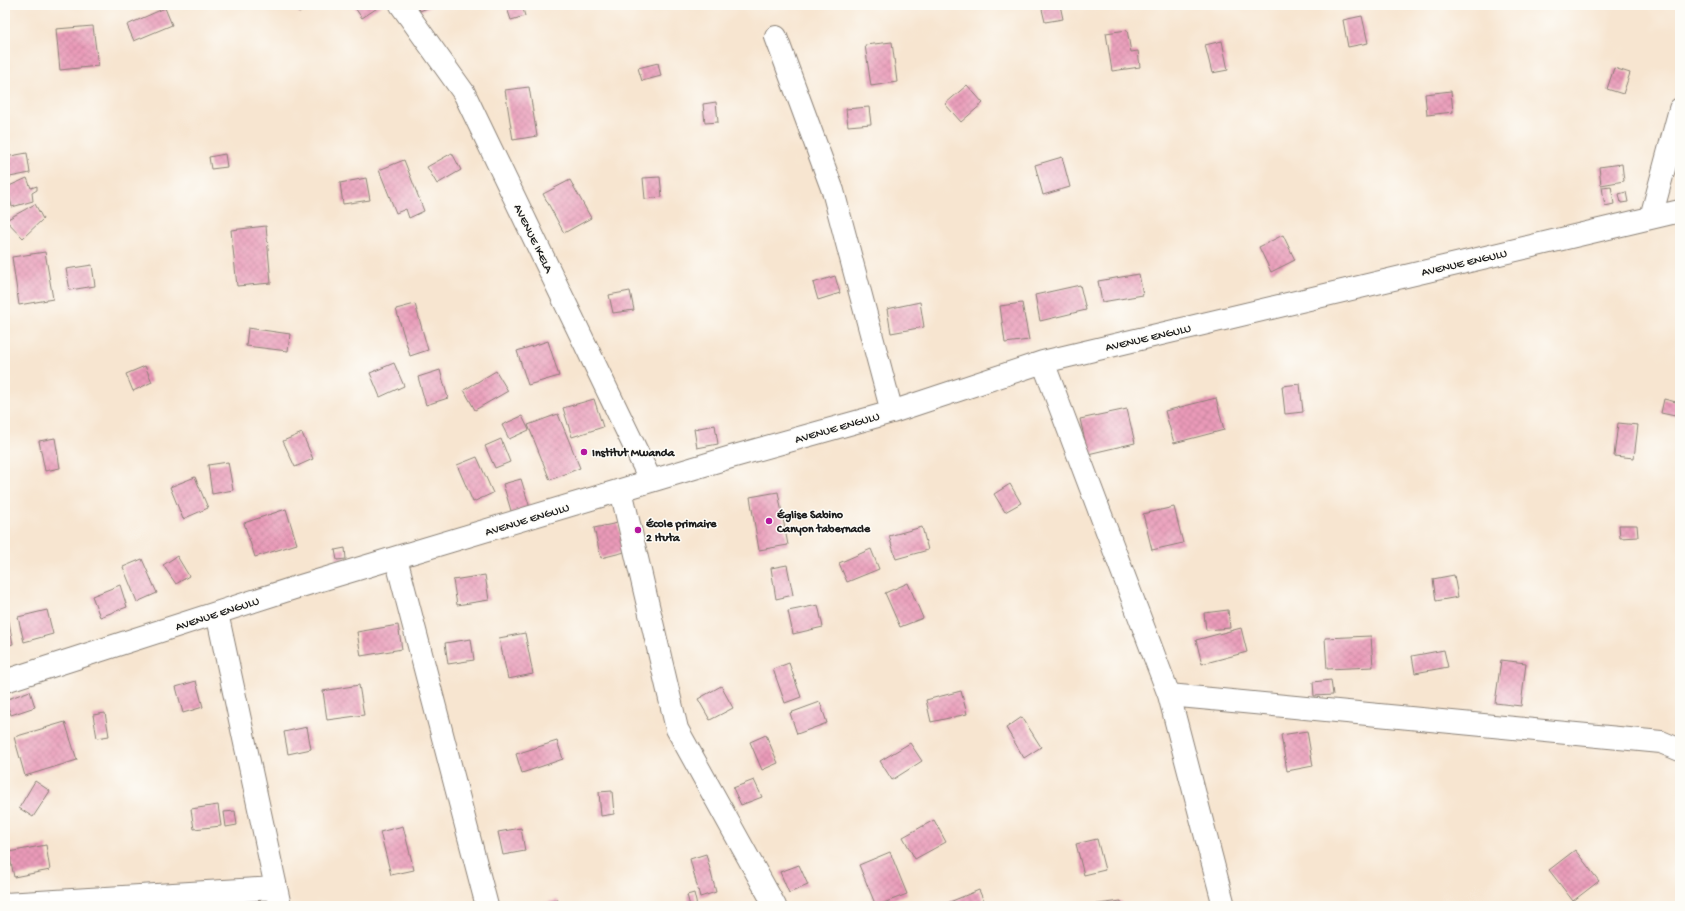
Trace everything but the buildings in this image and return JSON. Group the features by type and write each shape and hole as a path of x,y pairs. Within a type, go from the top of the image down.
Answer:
{"street":[{"name":"AVENUE IKELA","path":"401,5 464,93 650,481"},
{"path":"776,37 833,191 892,412"},
{"path":"1651,217 1680,109"},
{"name":"AVENUE ENGULU","path":"5,681 217,613 396,558 731,457 892,412 1043,362 1680,211"},
{"path":"1043,362 1169,695 1224,906"},
{"path":"621,490 677,729 775,906"},
{"path":"396,558 487,906"},
{"path":"5,904 278,897 217,613"},
{"path":"1169,695 1661,742 1680,750"}],"place":[{"name":"Institut Mwanda","path":"584,452"},
{"name":"Église Sabino Canyon tabernacle","path":"769,521"},
{"name":"École primaire 2 Ituta","path":"638,530"}]}
